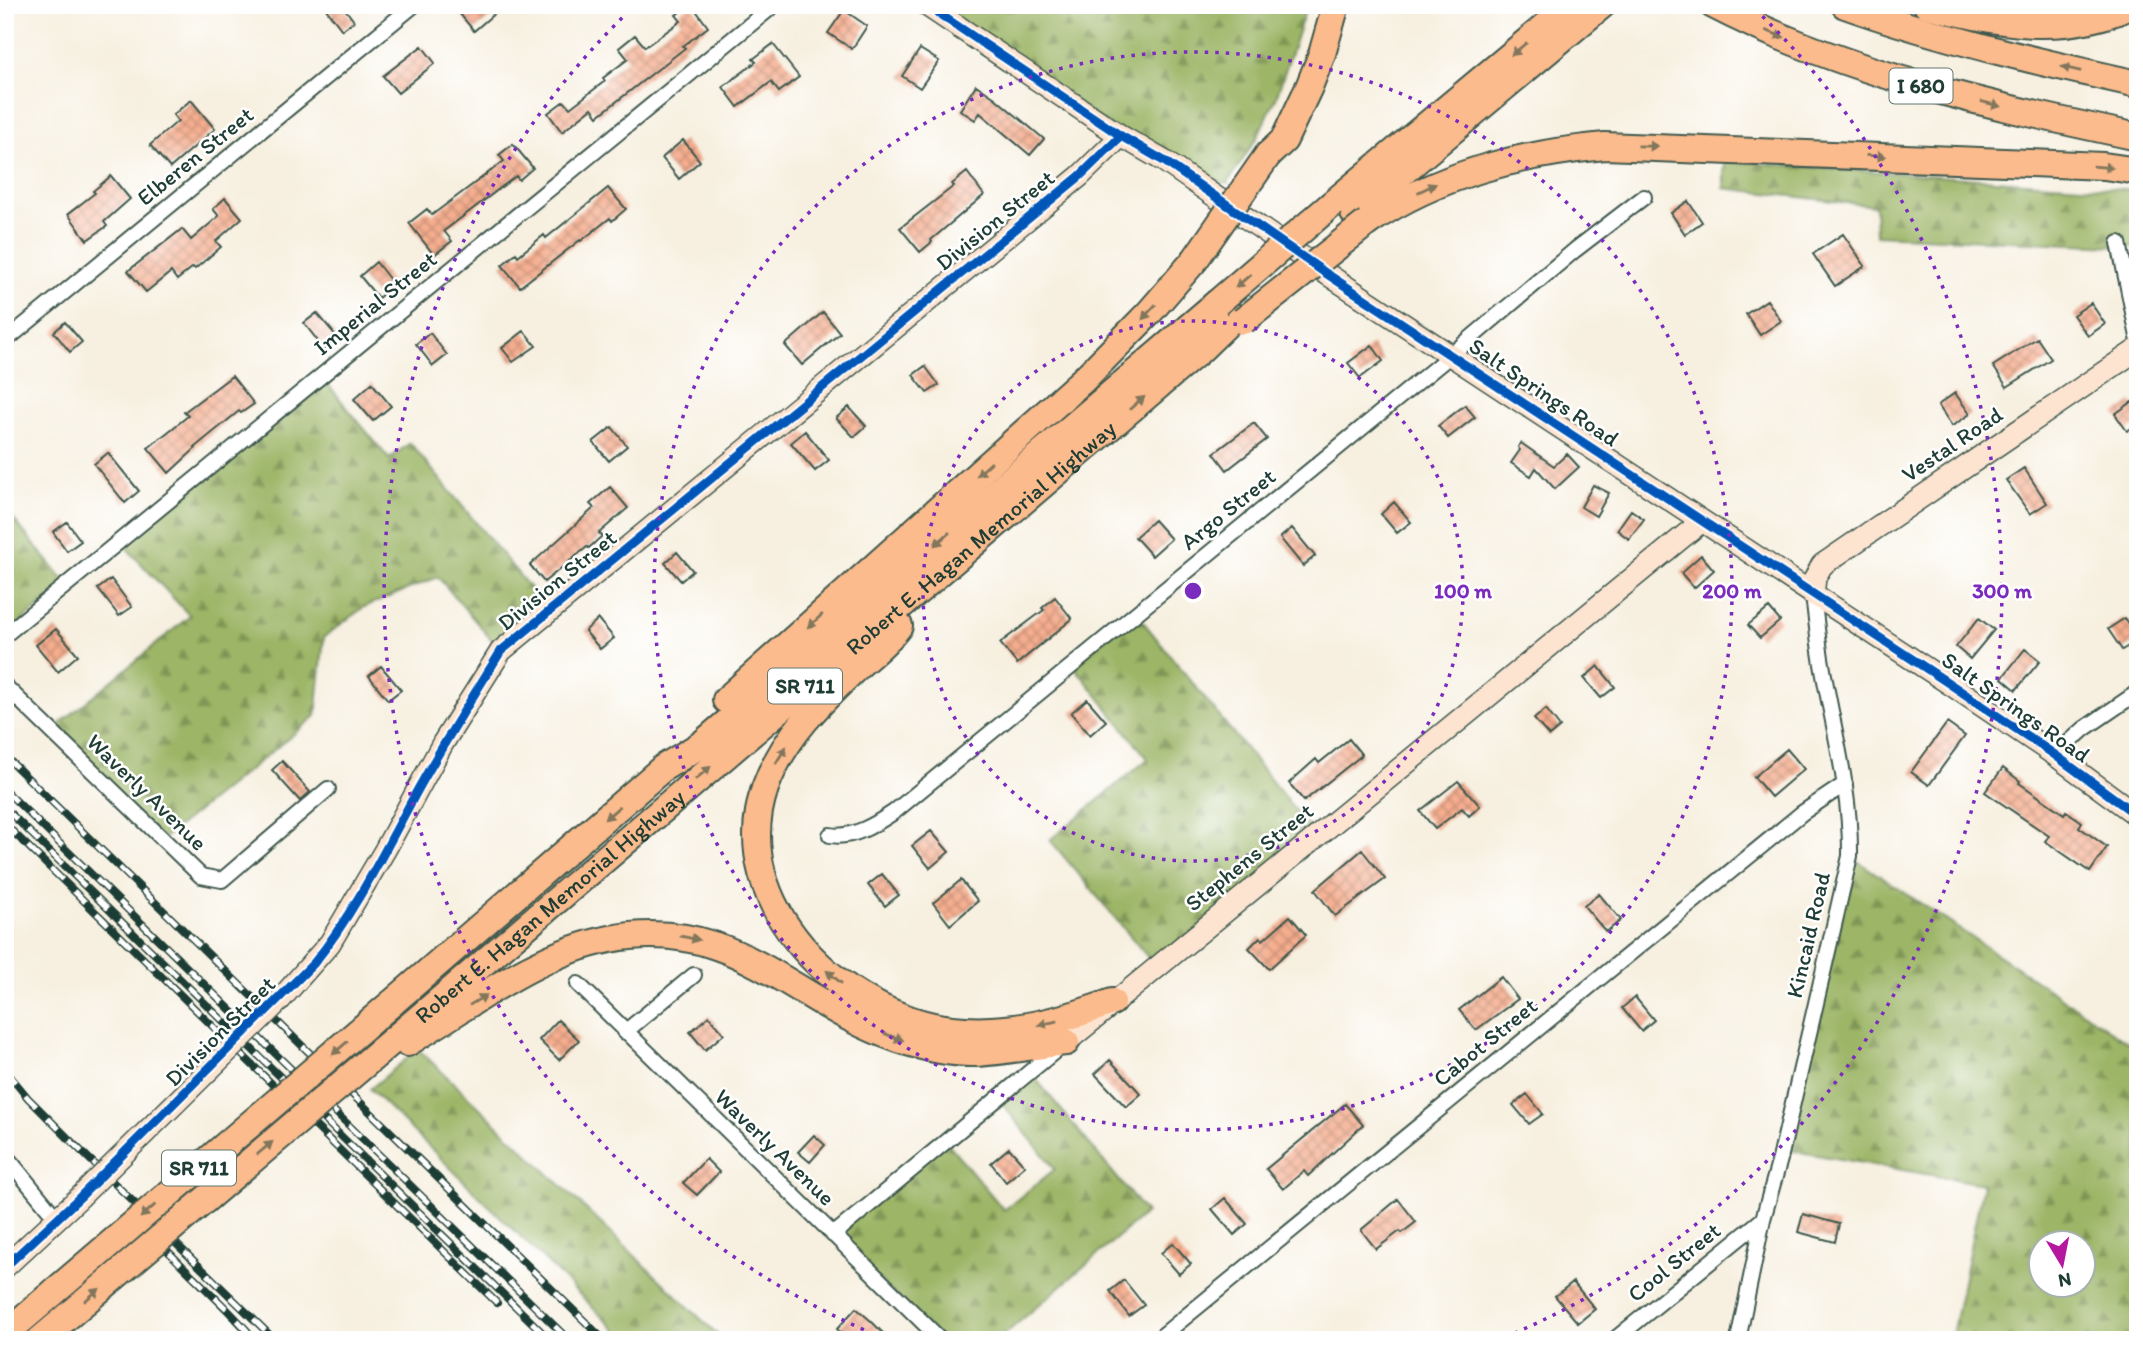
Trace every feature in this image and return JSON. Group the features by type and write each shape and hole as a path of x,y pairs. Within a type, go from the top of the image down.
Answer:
{"highway":[{"path":"1268,155 1272,132 1294,83 1319,5"},
{"path":"663,768 690,733 1084,379 1148,314 1194,261 1268,155 1284,140 1322,54 1336,5"},
{"name":"I 680","path":"1713,5 1750,24 1888,77 2013,110 2138,137"},
{"name":"I 680","path":"1845,5 1900,24 2028,59 2138,84"},
{"path":"1927,5 2017,23 2062,24 2095,20 2132,5"},
{"path":"663,768 702,744 1232,314 1587,10"},
{"path":"1232,314 1351,214 1412,195 1463,174 1540,153 1605,146 2090,165 2138,171"},
{"name":"Robert E. Hagan Memorial Highway","path":"414,1030 914,594 1201,349 1232,314"},
{"path":"914,594 898,629 810,715 777,761 760,808 757,835 765,882 776,909 793,937 846,988 914,1021 952,1029 1006,1030 1066,1019 1112,1002"},
{"name":"Robert E. Hagan Memorial Highway","path":"5,1334 663,768"},
{"path":"414,1030 542,961 610,939 645,934 694,938 734,951 876,1030 922,1046 976,1053 1066,1042"},
{"name":"SR 711","path":"40,1340 377,1053 403,1045 414,1030"}],"street":[{"name":"Elberen Street","path":"5,341 414,5"},
{"name":"Imperial Street","path":"5,635 774,5"},
{"name":"Salt Springs Road","path":"926,5 1121,136 1164,161 1324,272 2055,755 2138,816"},
{"name":"Division Street","path":"5,1267 279,1001 330,943 443,743 501,651 1080,176 1121,136"},
{"name":"Argo Street","path":"831,835 841,837 867,828 894,811 1452,355 1575,250 1644,197"},
{"path":"2119,243 2138,337"},
{"name":"Vestal Road","path":"1812,595 1815,578 1822,565 2138,349"},
{"name":"Stephens Street","path":"833,1235 1019,1083 1112,1002 1701,522"},
{"name":"Kincaid Road","path":"1738,1340 1763,1219 1780,1159 1850,856 1845,784 1812,595"},
{"name":"Waverly Avenue","path":"5,686 201,876 222,880 328,789"},
{"path":"2055,755 2084,729 2138,692"},
{"name":"Cabot Street","path":"1157,1340 1802,813 1845,784"},
{"path":"625,1032 694,975"},
{"name":"Waverly Avenue","path":"578,984 941,1340"},
{"path":"5,1155 57,1219"},
{"name":"Cool Street","path":"1614,1340 1763,1219"}],"green space":[{"path":"926,5 1307,5 1276,98 1258,136 1227,184 1164,161"},
{"path":"1724,161 2138,190 2138,247 1876,235 1875,206 1724,188"},
{"path":"321,376 389,459 410,443 549,611 501,651 438,577 364,607 324,637 316,716 163,839 51,731 190,616 120,541"},
{"path":"5,509 67,584 5,635"},
{"path":"1136,613 1316,836 1156,967 1050,840 1148,759 1073,665"},
{"path":"1850,856 2138,1049 2138,1340 1951,1340 1983,1184 1782,1149"},
{"path":"418,1049 723,1340 626,1340 370,1089"},
{"path":"1031,1073 1146,1213 998,1340 941,1340 833,1235 946,1141 1004,1210 1055,1169 998,1099"}],"building":[{"path":"323,5 342,5 354,21 342,30"},
{"path":"469,5 504,5 474,31 459,13"},
{"path":"692,5 708,27 598,116 592,108 562,132 548,113 564,101 570,108 628,59 619,48 635,35 645,47 681,21 676,15"},
{"path":"844,10 867,26 852,49 828,33"},
{"path":"773,44 799,77 779,92 771,82 738,107 723,87 756,62 753,59"},
{"path":"422,46 435,63 398,93 383,76"},
{"path":"920,49 939,61 920,88 902,76"},
{"path":"976,85 1044,139 1030,155 980,113 975,120 960,110"},
{"path":"191,100 215,129 170,168 150,145 178,121 173,115"},
{"path":"683,140 700,161 679,179 662,158"},
{"path":"513,144 533,168 519,180 516,176 444,231 452,241 434,255 409,223 427,209 432,215 504,161 499,155"},
{"path":"967,172 984,195 920,252 900,228 954,186 952,184"},
{"path":"111,176 130,199 104,222 107,226 87,240 68,214 95,193 93,191"},
{"path":"608,188 626,209 612,221 610,218 580,240 520,287 502,265 544,235 546,238"},
{"path":"225,198 242,218 216,241 221,247 177,280 171,272 146,292 128,271 182,229 191,240 219,216 213,209"},
{"path":"1688,201 1702,222 1685,234 1671,213"},
{"path":"1843,234 1865,266 1835,286 1813,254"},
{"path":"376,262 394,285 378,298 360,276"},
{"path":"1767,300 1781,321 1760,335 1746,314"},
{"path":"2091,303 2105,324 2088,336 2073,315"},
{"path":"823,312 840,333 802,365 785,345"},
{"path":"317,313 338,338 324,349 304,323"},
{"path":"65,322 82,342 70,352 54,332"},
{"path":"524,331 536,346 513,362 502,348"},
{"path":"430,333 447,355 433,366 416,344"},
{"path":"2037,338 2051,359 2007,387 1993,366"},
{"path":"1372,345 1383,361 1360,378 1348,363"},
{"path":"925,366 939,385 927,393 913,375"},
{"path":"232,376 254,404 241,413 239,411 195,447 169,473 148,448 188,416 184,412"},
{"path":"372,383 391,406 373,421 354,399"},
{"path":"1955,393 1970,414 1952,426 1938,405"},
{"path":"2132,402 2138,410 2138,424 2127,431 2115,414"},
{"path":"1465,405 1475,417 1448,438 1438,426"},
{"path":"849,407 866,426 854,437 836,418"},
{"path":"1254,423 1267,439 1227,470 1214,453"},
{"path":"612,427 627,446 609,461 593,442"},
{"path":"805,431 829,460 815,471 791,443"},
{"path":"1521,443 1554,466 1567,454 1579,467 1555,489 1536,468 1531,476 1511,463 1520,450 1518,447"},
{"path":"108,453 139,491 125,503 94,464"},
{"path":"2024,468 2047,503 2030,514 2006,480"},
{"path":"1593,485 1609,493 1596,516 1581,507"},
{"path":"610,487 628,508 599,533 602,536 589,548 544,582 530,565 594,508 590,504"},
{"path":"1394,502 1411,522 1397,533 1381,514"},
{"path":"1631,510 1644,519 1629,539 1617,530"},
{"path":"1154,520 1171,539 1152,556 1135,537"},
{"path":"67,522 81,541 67,551 53,532"},
{"path":"1292,528 1315,556 1303,566 1280,538"},
{"path":"677,552 693,571 681,581 665,563"},
{"path":"1701,555 1714,570 1694,588 1681,573"},
{"path":"111,579 132,607 119,616 98,589"},
{"path":"1055,597 1072,619 1017,664 1000,643 1044,610 1042,608"},
{"path":"1769,608 1780,621 1760,638 1748,625"},
{"path":"1979,618 1994,630 1970,659 1956,647"},
{"path":"2125,618 2138,640 2122,650 2108,629"},
{"path":"598,619 614,638 600,649 585,631"},
{"path":"56,629 78,655 58,672 36,645"},
{"path":"2025,649 2040,661 2016,690 2002,678"},
{"path":"381,666 401,690 388,700 369,676"},
{"path":"1598,666 1615,687 1601,698 1584,678"},
{"path":"1087,699 1106,721 1090,735 1071,713"},
{"path":"1546,709 1560,727 1549,736 1534,719"},
{"path":"1947,723 1965,736 1929,785 1911,772"},
{"path":"1349,739 1362,755 1304,801 1289,783 1316,759 1319,763"},
{"path":"1787,749 1804,769 1771,797 1754,777"},
{"path":"282,761 310,792 300,801 272,770"},
{"path":"2003,768 2020,781 2019,783 2064,814 2066,811 2082,822 2079,827 2107,847 2090,872 2045,841 2049,836 1985,792"},
{"path":"1458,781 1480,806 1469,816 1462,808 1435,829 1420,811"},
{"path":"931,831 949,852 930,868 912,846"},
{"path":"1362,850 1385,879 1335,916 1315,890"},
{"path":"882,874 899,895 885,906 868,885"},
{"path":"961,880 978,901 950,925 933,903"},
{"path":"1599,894 1621,920 1606,932 1584,906"},
{"path":"1290,916 1306,935 1269,969 1249,948 1260,937 1263,940"},
{"path":"1501,977 1518,999 1476,1030 1459,1010"},
{"path":"1635,997 1654,1020 1641,1031 1622,1008"},
{"path":"709,1016 724,1034 705,1050 690,1032"},
{"path":"558,1020 579,1040 559,1060 539,1040"},
{"path":"1110,1060 1141,1094 1126,1107 1095,1074"},
{"path":"1527,1094 1543,1114 1529,1124 1513,1105"},
{"path":"1345,1104 1363,1125 1308,1176 1304,1171 1283,1189 1266,1169"},
{"path":"814,1135 825,1145 810,1162 798,1152"},
{"path":"1009,1148 1025,1166 1006,1182 991,1163"},
{"path":"706,1159 719,1172 697,1195 683,1183"},
{"path":"1225,1198 1247,1224 1234,1235 1212,1209"},
{"path":"1398,1199 1416,1222 1376,1249 1361,1230"},
{"path":"1803,1214 1839,1224 1835,1242 1798,1232"},
{"path":"1173,1243 1191,1264 1179,1274 1161,1253"},
{"path":"1124,1280 1144,1305 1129,1316 1110,1291"},
{"path":"1573,1282 1595,1309 1578,1323 1555,1296"},
{"path":"856,1308 890,1340 849,1340 837,1329"}],"railway":[{"path":"5,756 604,1340"},
{"path":"5,790 569,1340"},
{"path":"5,808 550,1340"},
{"path":"5,824 497,1303"},
{"path":"5,1070 28,1098 275,1340"},
{"path":"148,1229 255,1340"}],"cycle path":[{"path":"926,5 1121,136 1164,161 1324,272 1950,684 2055,755 2138,816"},
{"path":"5,1267 80,1197 314,963 356,902 416,793 501,651 1080,176 1121,136"}]}
